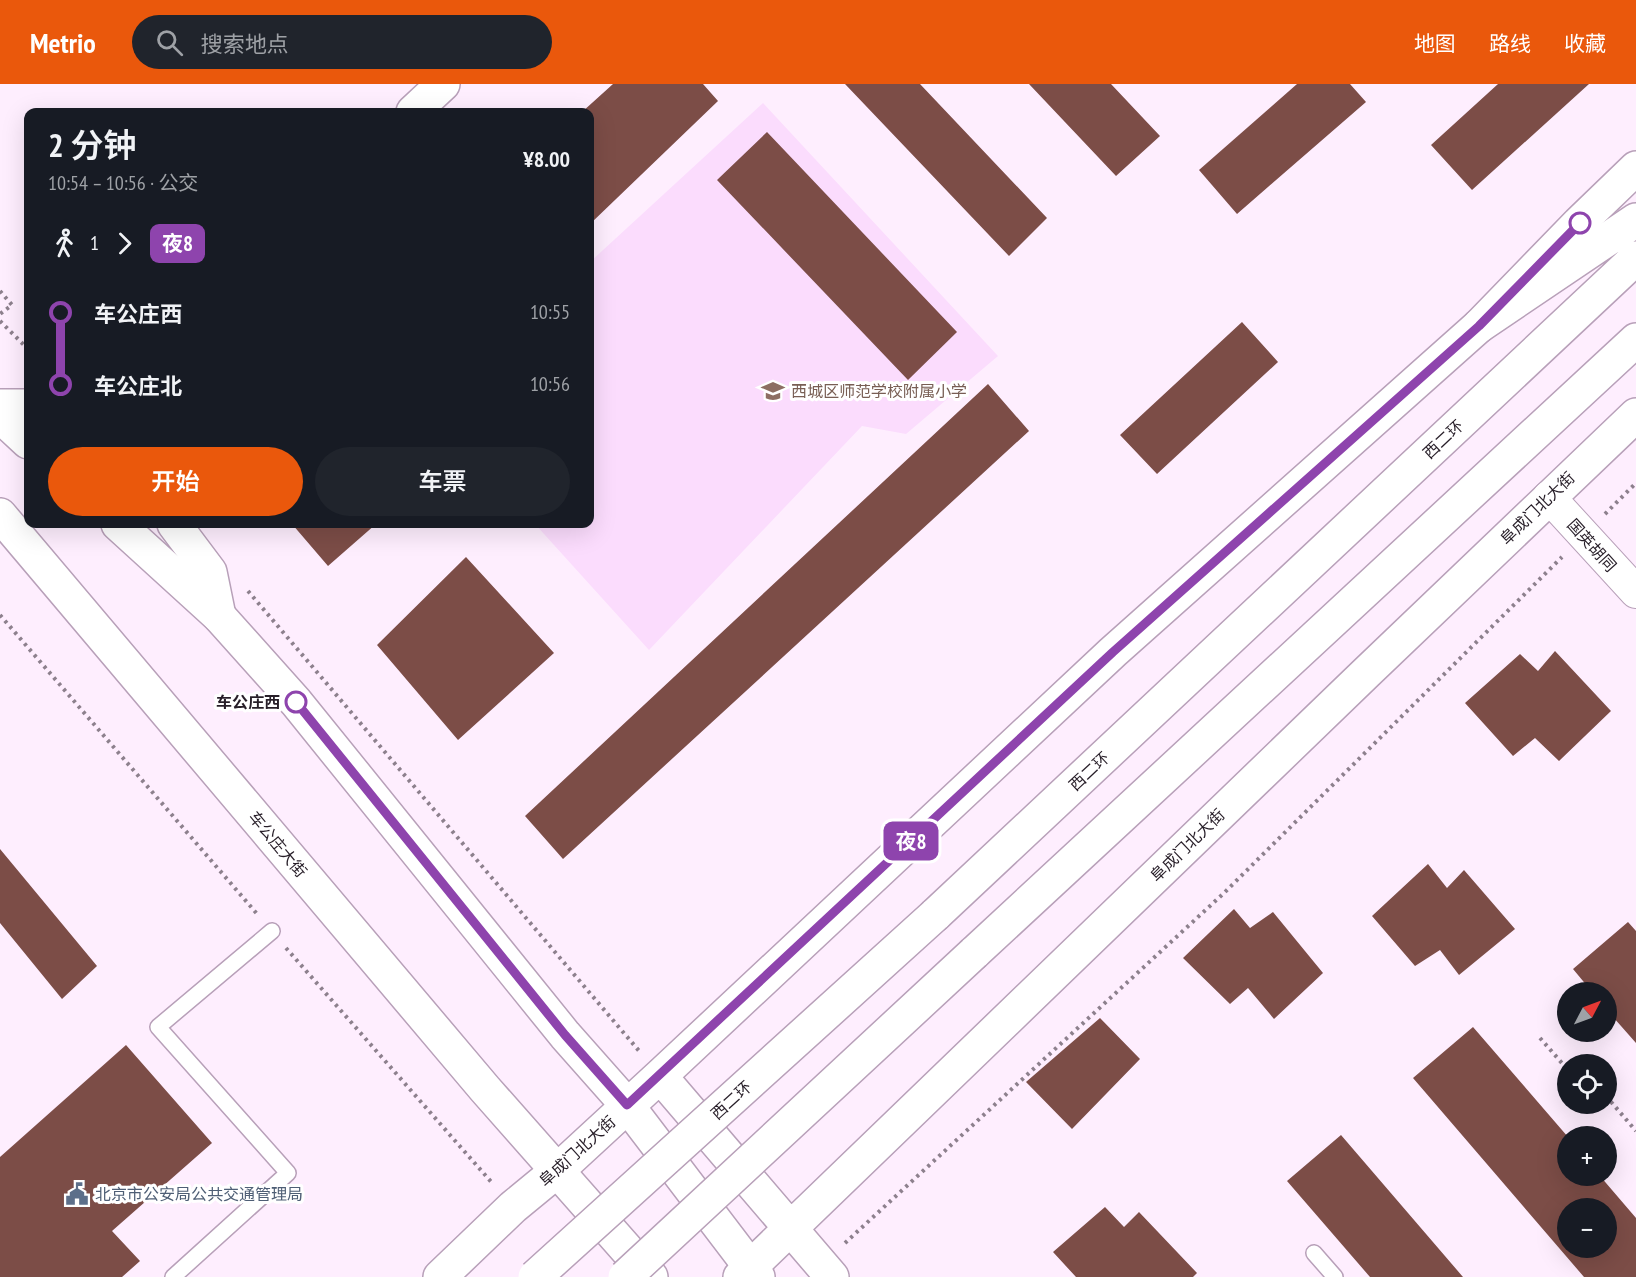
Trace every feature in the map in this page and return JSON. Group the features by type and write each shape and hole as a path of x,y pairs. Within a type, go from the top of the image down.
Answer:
{"main road":[{"path":"417,108 443,84"},
{"name":"阜成门北大街","path":"440,1277 660,1076 1113,652 1479,326 1636,168"},
{"path":"1479,326 1636,220"},
{"name":"西二环","path":"535,1277 936,915 1636,258"},
{"path":"624,1277 1636,340"},
{"path":"0,406 24,406"},
{"name":"阜成门北大街","path":"750,1273 791,1228 1636,415"},
{"path":"0,416 24,438"},
{"name":"车公庄大街","path":"3,526 485,1089 651,1277"},
{"path":"122,528 219,616 296,702 565,1035 627,1105 750,1273"},
{"path":"177,528 210,572 219,616"},
{"path":"660,1076 827,1271"}],"street":[{"name":"国英胡同","path":"1549,497 1636,592"}],"lane":[{"path":"173,1277 288,1173 158,1027 272,931"},
{"path":"1314,1253 1335,1277"}],"path":[{"path":"0,291 12,305 0,314"},
{"path":"0,321 24,345"},
{"path":"827,1271 1224,893 1636,483"},
{"path":"245,587 660,1076"},
{"path":"1540,1038 1557,1057"},
{"path":"1617,1109 1636,1131"}],"shaded area":[{"name":"西城区师范学校附属小学","path":"763,103 998,356 906,434 862,426 649,650 539,528 594,528 594,258"}],"building":[{"path":"613,84 703,84 718,101 594,220 594,108 586,108"},
{"path":"845,84 920,84 1047,218 1009,256"},
{"path":"1029,84 1111,84 1160,136 1116,176"},
{"path":"1297,84 1350,84 1366,102 1237,214 1199,170"},
{"path":"1498,84 1589,84 1472,190 1431,145"},
{"path":"767,132 957,332 908,380 717,180"},
{"path":"1242,322 1278,362 1157,474 1120,435"},
{"path":"988,384 1029,431 563,859 525,816"},
{"path":"295,528 371,528 328,566"},
{"path":"466,557 554,653 458,740 377,645"},
{"path":"1555,651 1611,711 1559,761 1535,738 1513,756 1465,703 1520,654 1538,671"},
{"path":"0,849 97,966 62,999 0,923"},
{"path":"1428,864 1447,888 1464,870 1515,929 1459,975 1440,950 1415,966 1372,916"},
{"path":"1234,909 1250,928 1273,912 1323,973 1274,1019 1248,988 1230,1004 1183,958"},
{"path":"1628,922 1636,931 1636,1043 1617,1021 1617,982 1584,982 1573,969"},
{"path":"1100,1018 1140,1059 1072,1129 1026,1082"},
{"path":"1473,1027 1558,1126 1557,1186 1609,1186 1636,1218 1636,1277 1584,1277 1568,1258 1617,1258 1617,1198 1557,1198 1557,1246 1413,1078"},
{"name":"北京市公安局公共交通管理局","path":"126,1045 212,1143 112,1231 140,1261 122,1277 0,1277 0,1157"},
{"path":"1341,1135 1463,1277 1370,1277 1287,1181"},
{"path":"1105,1207 1124,1227 1139,1212 1197,1273 1193,1277 1076,1277 1053,1252"}],"bus line":[{"name":"夜8","path":"296,702 565,1035 627,1105 1113,652 1479,326 1580,223"}],"place":[{"name":"西城区师范学校附属小学","path":"773,391"},
{"name":"车公庄西","path":"296,702"},
{"name":"北京市公安局公共交通管理局","path":"77,1194"}]}
